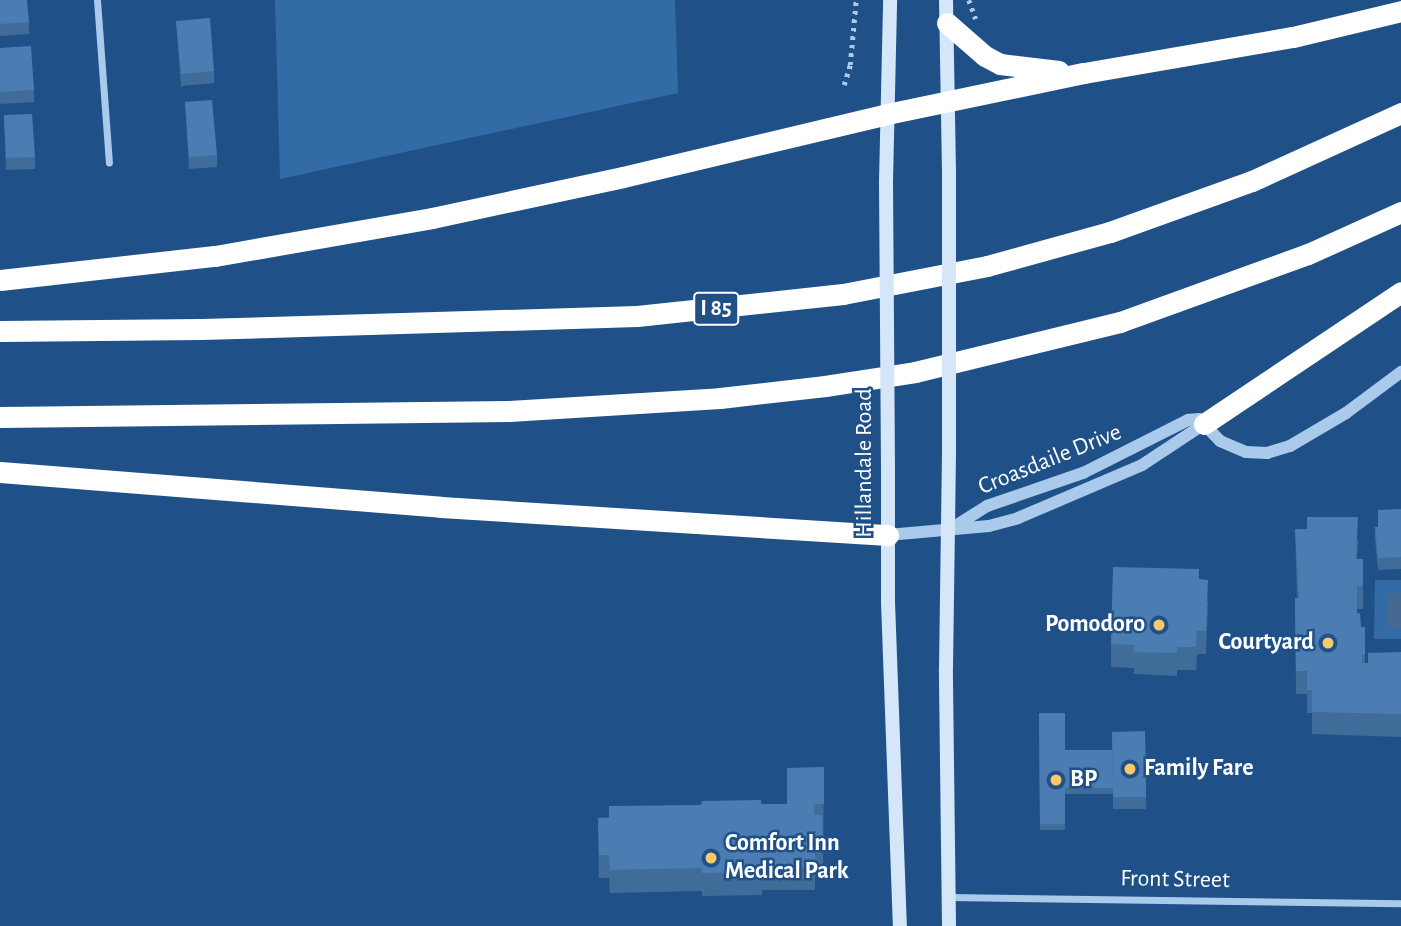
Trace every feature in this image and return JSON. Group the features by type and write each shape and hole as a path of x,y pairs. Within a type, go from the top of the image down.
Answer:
{"highway":[{"path":"0,280 215,256 432,218 623,177 887,114 1084,73 1293,37 1401,12"},
{"path":"947,23 985,56 1000,64 1084,73"},
{"name":"I 85","path":"0,331 295,327 637,316 843,294 987,266 1110,232 1252,181 1401,113"},
{"path":"0,417 509,411 667,402 825,386 915,372 1120,322 1308,254 1401,212"},
{"path":"1204,424 1401,292"},
{"path":"0,472 428,506 888,535"}],"main road":[{"name":"Hillandale Road","path":"890,0 886,182 888,535 900,926"},
{"path":"946,0 950,453 949,926"}],"street":[{"path":"97,0 109,163"},
{"path":"1204,424 1220,441 1235,449 1253,454 1274,452 1323,429 1401,372"},
{"name":"Croasdaile Drive","path":"888,535 949,530 989,526 1018,518 1142,465 1204,424 1195,419 1177,424 1107,462 987,506 949,530"},
{"name":"Front Street","path":"949,897 1401,903"}],"path":[{"path":"844,85 850,65 856,0"}],"shaded area":[{"path":"275,0 675,0 678,93 280,179"},
{"path":"1375,580 1401,580 1401,639 1374,639"},
{"path":"1387,593 1401,593 1401,628 1387,628"}],"building":[{"path":"0,0 27,0 29,22 0,24"},
{"path":"210,18 214,71 181,74 176,21"},
{"path":"31,46 34,90 0,92 0,48"},
{"path":"212,100 217,155 189,157 185,102"},
{"path":"32,114 35,157 6,158 4,115"},
{"path":"1401,509 1401,557 1378,558 1375,527 1378,527 1378,510"},
{"name":"Courtyard","path":"1307,517 1358,517 1356,559 1363,559 1363,586 1357,586 1357,613 1360,613 1361,627 1365,627 1365,655 1362,655 1362,663 1368,663 1368,653 1401,652 1401,714 1312,712 1312,690 1307,690 1307,671 1296,671 1295,598 1299,598 1295,529 1307,529"},
{"name":"Pomodoro","path":"1113,567 1199,569 1199,579 1208,580 1206,631 1197,631 1196,647 1177,647 1177,653 1134,652 1134,645 1111,644"},
{"path":"1039,713 1065,713 1065,750 1112,750 1113,788 1065,788 1065,824 1040,824"},
{"path":"1145,731 1146,797 1113,797 1112,732"},
{"name":"Comfort Inn Medical Park","path":"824,767 824,804 814,804 814,815 822,815 823,853 815,853 815,867 761,867 762,872 702,873 702,868 610,870 609,855 599,855 598,818 609,818 609,806 701,805 702,801 761,800 761,804 787,804 787,768"}],"place":[{"name":"Pomodoro","path":"1159,625"},
{"name":"Courtyard","path":"1328,643"},
{"name":"Family Fare","path":"1130,769"},
{"name":"BP","path":"1056,780"},
{"name":"Comfort Inn Medical Park","path":"711,858"}]}
